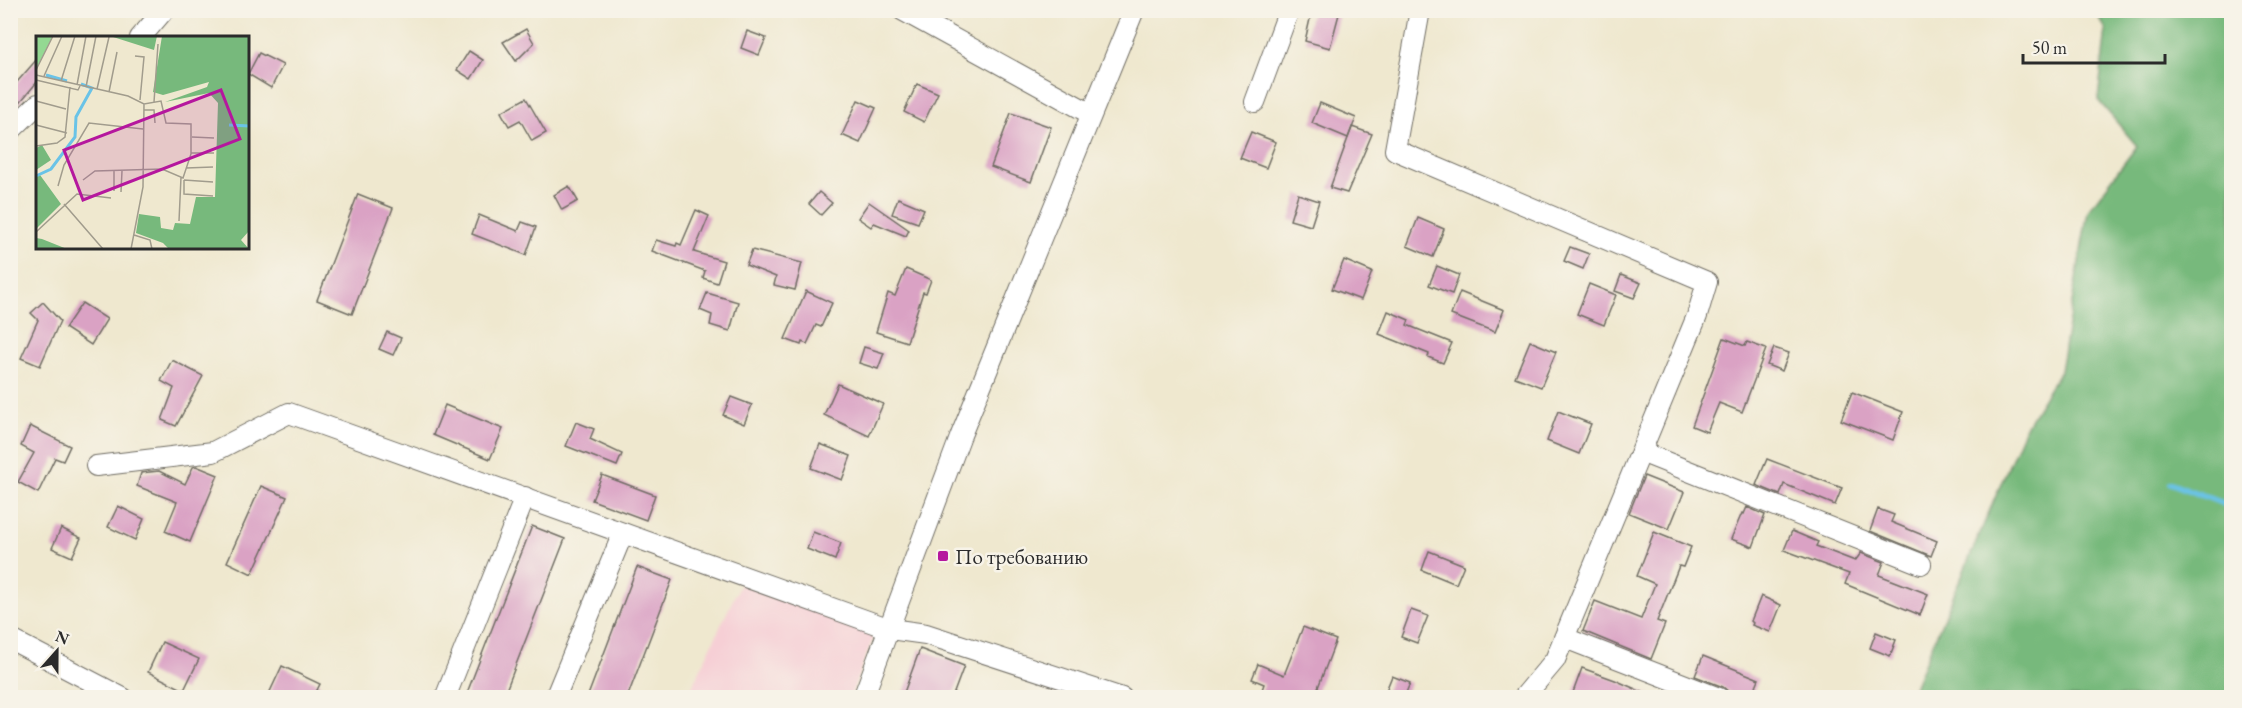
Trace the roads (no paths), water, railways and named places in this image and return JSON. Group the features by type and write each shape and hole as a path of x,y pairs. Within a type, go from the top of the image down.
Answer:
{"street":[{"path":"142,36 164,10"},
{"path":"902,10 1091,114"},
{"path":"863,698 961,435 1134,10"},
{"path":"1255,102 1289,10"},
{"path":"1420,10 1395,150 1707,282 1696,316 1565,638 1555,660 1523,698"},
{"path":"10,131 36,106"},
{"path":"96,466 213,452 289,413 890,629 926,634 1122,698"},
{"path":"1641,452 1921,564"},
{"path":"445,698 525,498"},
{"path":"555,698 623,533"},
{"path":"1565,638 1719,698"},
{"path":"10,639 119,697"}],"waterway":[{"path":"2171,483 2232,507"}],"place":[{"name":"По требованию","path":"943,556"}]}
